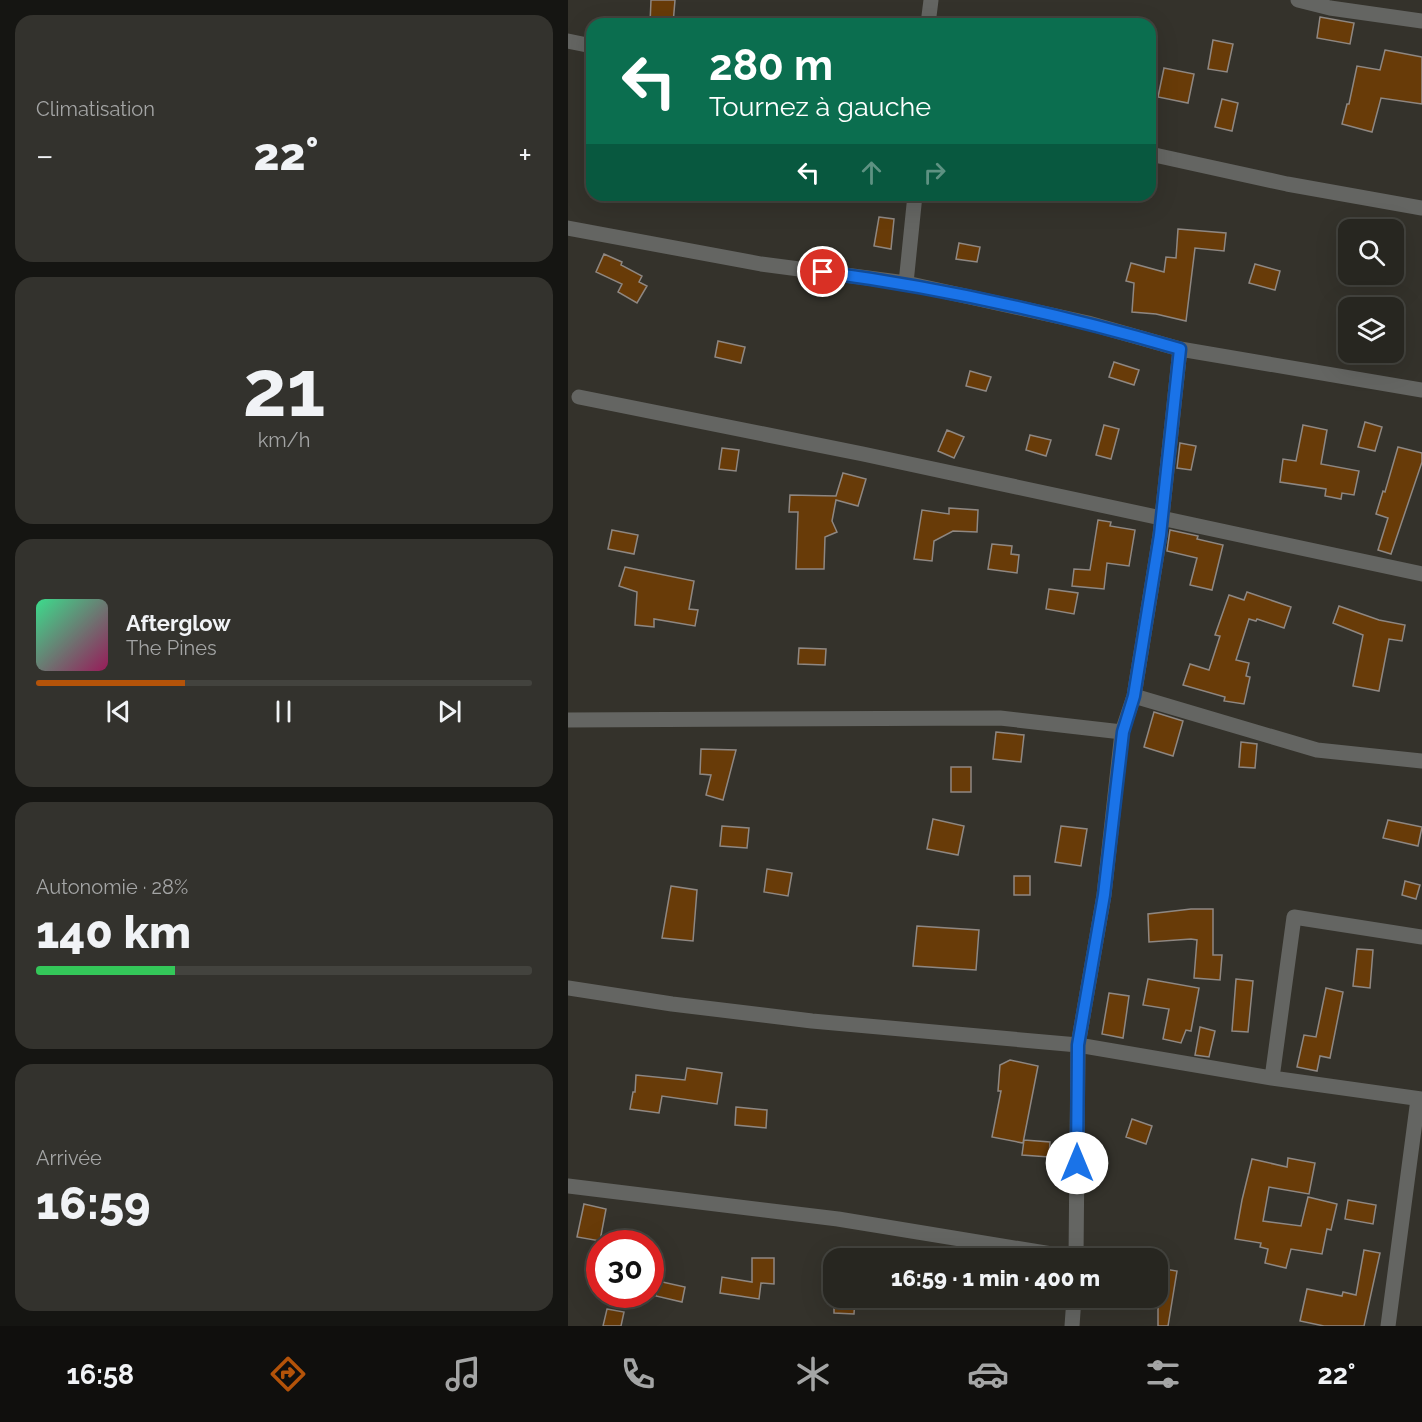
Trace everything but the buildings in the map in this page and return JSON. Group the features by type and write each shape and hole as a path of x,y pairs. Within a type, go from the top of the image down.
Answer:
{"street":[{"path":"929,18 931,0"},
{"path":"1298,0 1330,8 1422,21"},
{"path":"568,41 586,45"},
{"path":"1156,155 1286,184 1422,208"},
{"path":"906,283 914,201"},
{"path":"568,228 761,264 906,283 1088,323 1180,349 1422,390"},
{"path":"1076,1248 1078,1045 1104,895 1123,732 1134,696 1163,517 1180,349"},
{"path":"579,397 863,454 1422,574"},
{"path":"1134,696 1317,750 1422,761"},
{"path":"568,720 1000,718 1123,732"},
{"path":"1272,1078 1294,917 1422,937"},
{"path":"568,988 672,1004 812,1021 1078,1045 1272,1078 1420,1099 1388,1326"},
{"path":"568,1186 838,1219 1015,1248"},
{"path":"1072,1326 1073,1308"}],"route":[{"path":"823,272 906,283 1088,323 1180,349 1163,517 1134,696 1123,732 1104,895 1078,1045 1077,1163"}]}
